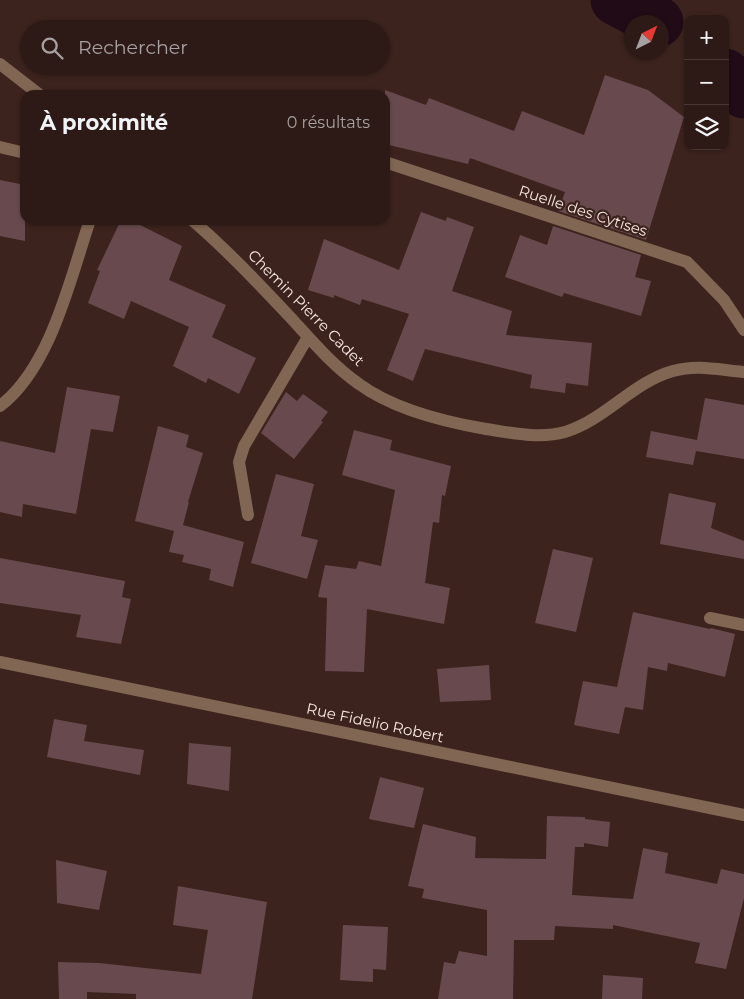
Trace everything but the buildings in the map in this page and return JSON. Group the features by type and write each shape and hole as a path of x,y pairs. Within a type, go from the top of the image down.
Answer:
{"street":[{"path":"0,64 34,90"},
{"path":"0,147 20,152"},
{"name":"Ruelle des Cytises","path":"390,164 687,262 724,300 744,330"},
{"path":"0,406 8,400 35,366 58,316 88,225"},
{"name":"Chemin Pierre Cadet","path":"197,225 246,271 331,361 359,384 389,400 421,413 472,427 524,435 556,434 590,422 647,383 672,371 702,366 744,372"},
{"path":"248,515 239,462 244,446 308,337"},
{"path":"710,618 744,626"},
{"name":"Rue Fidelio Robert","path":"0,662 744,815"}],"waterway":[{"path":"616,0 645,15"},
{"path":"729,78 744,93"}]}
